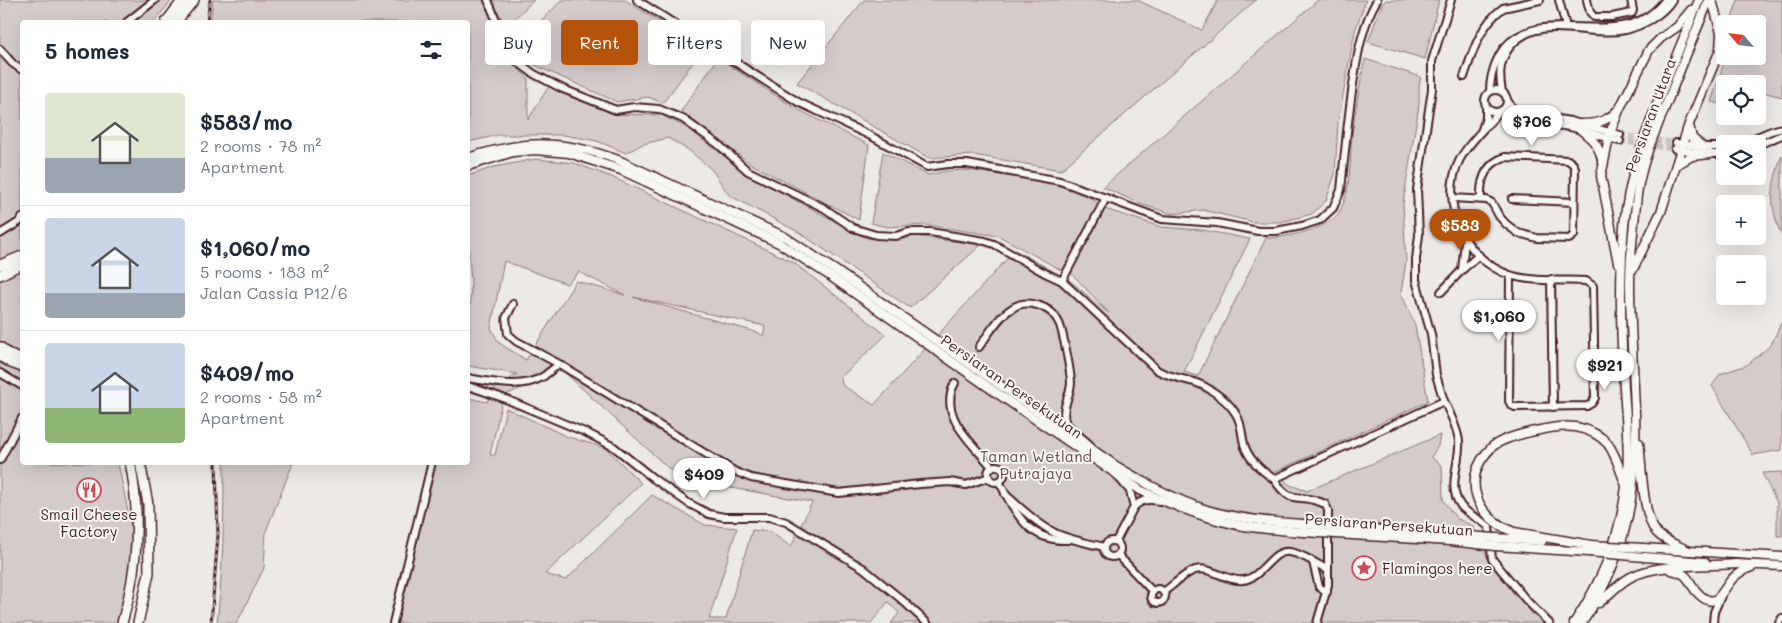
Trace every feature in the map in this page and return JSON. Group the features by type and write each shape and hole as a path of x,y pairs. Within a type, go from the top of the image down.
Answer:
{"highway":[{"path":"171,20 183,0"},
{"path":"172,20 194,0"},
{"path":"186,20 201,0"},
{"path":"0,265 20,257"},
{"path":"0,276 20,265"},
{"path":"0,347 10,355 20,359"},
{"path":"0,356 20,366"},
{"path":"122,623 130,598 135,565 137,510 130,465"},
{"path":"138,623 149,573 148,504 140,465"}],"main road":[{"path":"1620,305 1616,251 1602,186 1603,162 1609,136 1620,108 1649,50 1661,38 1685,20 1698,0"},
{"name":"Persiaran Utara","path":"1574,623 1604,568 1615,539 1626,487 1628,458 1620,305 1624,225 1628,193 1646,134 1698,0"},
{"path":"1630,280 1638,256 1661,212 1676,166 1678,147 1720,50 1721,33 1710,0"},
{"name":"Persiaran Utara","path":"1582,623 1594,606 1613,569 1630,512 1634,487 1636,416 1630,280 1638,193 1646,155 1710,0"},
{"path":"1581,127 1604,121 1620,108"},
{"path":"1689,124 1692,138 1703,147"},
{"path":"1581,127 1593,139 1599,149 1603,162"},
{"name":"Persiaran Persekutuan","path":"470,157 498,148 534,144 561,145 586,150 618,160 785,237 1095,452 1144,483 1206,510 1302,528"},
{"name":"Persiaran Persekutuan","path":"470,165 513,152 535,150 569,153 621,170 779,243 830,276 1116,475 1164,502 1204,516 1239,525 1590,548 1687,550 1782,557"},
{"path":"1676,166 1692,156 1710,154"},
{"path":"1636,416 1648,518 1657,533 1687,550"},
{"path":"1590,548 1502,528 1486,514 1476,498 1474,480 1479,464 1492,447 1512,436 1573,426 1595,433 1608,444 1618,462 1626,487"},
{"name":"Persiaran Persekutuan","path":"1590,548 1644,557 1782,566"},
{"path":"1594,606 1618,585 1632,576 1652,569 1738,564"},
{"path":"1652,569 1679,572 1689,578 1699,595 1709,600 1715,600 1721,596 1739,572 1756,565"}],"street":[{"path":"130,20 155,0"},
{"path":"488,0 511,57 534,74 616,110 634,107 659,109 683,119 719,145 748,171 824,208 853,228 876,235 896,236 909,232 930,232 994,244 1062,282 1157,370 1172,378 1195,382 1220,398 1234,410 1242,426 1244,444 1247,451 1265,472 1274,479 1280,489 1287,496 1315,500 1327,507 1327,592 1317,623"},
{"path":"637,0 798,102 871,136 928,167 968,164 1060,182 1162,219 1217,223 1258,231 1276,231 1312,224 1320,220 1333,208 1341,190 1346,122 1364,28 1377,0"},
{"path":"1451,0 1432,62 1432,89 1417,190 1419,235 1416,280 1431,334 1436,375 1459,444 1454,483 1458,502 1465,510 1489,527 1492,559 1527,601 1549,623"},
{"path":"1464,78 1477,40 1485,27 1503,8 1540,0"},
{"path":"1559,0 1566,26"},
{"path":"1587,0 1590,12 1594,17 1612,17 1632,13 1634,10 1631,0"},
{"path":"1620,138 1581,127 1521,114 1513,109 1502,92 1499,74 1500,66 1515,42 1527,34 1540,29 1566,26 1624,26 1637,22 1665,0"},
{"path":"1480,132 1486,118 1484,100 1490,91 1490,82 1496,62 1513,37 1525,28 1554,23 1608,31 1625,30 1654,18 1672,0"},
{"path":"0,50 20,68"},
{"path":"1490,91 1502,92"},
{"path":"1507,100 1506,106 1480,132 1460,159 1455,173 1453,198 1458,226 1465,241 1496,269 1510,275 1586,281 1593,286 1595,398 1592,403 1587,406 1553,407 1515,407 1511,405 1509,401 1510,275"},
{"path":"1486,107 1493,112 1501,111 1513,118 1581,127"},
{"path":"1764,135 1782,128"},
{"path":"1766,142 1782,135"},
{"path":"1678,147 1716,147"},
{"path":"1678,147 1716,154"},
{"path":"1453,198 1487,200 1492,203 1502,220 1518,233 1537,238 1569,239 1574,235 1575,168 1571,162 1565,159 1505,157 1491,165 1484,175 1480,187 1481,199"},
{"path":"1062,282 1106,198"},
{"path":"1512,198 1574,202"},
{"path":"0,234 20,221"},
{"path":"1462,270 1465,241"},
{"path":"1441,292 1479,255"},
{"path":"1551,279 1553,407"},
{"path":"513,304 506,318 508,334 516,340 559,364 734,471 751,478 839,493 950,482 966,485 989,477"},
{"path":"979,347 1010,309 1018,305 1027,304 1042,307 1053,314 1060,324 1071,383 1064,420 1084,438 1095,452"},
{"path":"470,378 505,384 526,383 543,377 559,364"},
{"path":"0,373 20,385"},
{"path":"955,383 950,395 953,417 992,467"},
{"path":"470,387 503,398 614,446 654,479 688,503 709,514 769,517 786,522 863,568 927,623"},
{"path":"1274,479 1444,401"},
{"path":"0,460 20,422"},
{"path":"393,623 431,465"},
{"path":"999,466 1003,472 1002,479 999,481 993,481 989,477 988,473 992,467 999,466"},
{"path":"1116,475 1130,492 1134,507"},
{"path":"999,481 1023,523 1034,532 1044,538 1056,540 1071,539"},
{"path":"1005,494 1046,528 1071,539 1104,547"},
{"path":"1116,541 1134,507 1148,500 1164,502"},
{"path":"1104,547 1108,542 1116,541"},
{"path":"1116,541 1120,548 1118,555"},
{"path":"1104,547 1104,551 1108,556 1118,555"},
{"path":"1163,592 1196,570 1210,571 1236,580 1247,580 1259,573 1284,551 1294,552 1328,570"},
{"path":"1118,555 1153,592"},
{"path":"1313,562 1319,587 1327,592"},
{"path":"1153,592 1158,590 1163,592"},
{"path":"1153,592 1151,598 1157,603 1163,601 1163,592"},
{"path":"1713,623 1714,612 1721,596"},
{"path":"1709,600 1714,612"},
{"path":"1779,623 1782,618"}],"green space":[{"path":"0,0 172,0 156,20 20,20 20,251 0,260"},
{"path":"213,0 483,0 492,20 485,20 485,65 514,65 528,78 528,120 549,86 613,114 661,115 684,126 751,176 866,238 900,240 915,236 981,245 910,308 800,233 729,195 712,170 690,151 668,138 643,144 626,153 597,141 564,135 499,135 470,142 470,20 210,20"},
{"path":"492,0 534,0 513,20 502,20"},
{"path":"562,0 625,0 657,20 648,20 648,65 691,65 663,103 648,97 617,102 534,65 551,65 551,20 542,20"},
{"path":"864,0 1137,0 1202,30 1218,0 1256,0 1061,170 973,155 929,158 797,83 812,65 825,65 825,48"},
{"path":"1318,0 1366,0 1355,31 1338,123 1335,174 1326,201 1312,214 1281,222 1253,222 1203,210 1173,214 1143,205 1103,187"},
{"path":"1386,0 1439,0 1425,59 1368,42 1382,4"},
{"path":"1738,0 1782,0 1782,97 1766,93 1766,75 1720,75 1723,65 1766,65 1766,15 1733,15"},
{"name":"Taman Wetland Putrajaya","path":"1365,59 1421,77 1419,105 1403,203 1406,262 1401,293 1415,325 1428,401 1275,472 1290,485 1307,491 1440,435 1438,446 1431,457 1442,466 1443,500 1456,518 1473,526 1487,555 1513,593 1543,623 891,623 899,613 888,602 871,623 396,623 434,465 470,465 470,398 487,402 491,392 517,374 470,366 470,175 494,167 536,159 574,163 612,177 793,262 886,335 841,377 842,385 874,405 1015,250 1069,280 1109,313 1071,273 1105,209 1161,227 1202,230 1250,239 1184,372 1198,376 1266,238 1306,232 1317,228 1334,218 1340,211 1344,203 1348,184 1353,126","holes":["504,261 567,284 579,272 625,295 576,281 526,360 499,343 491,328","633,297 765,326 763,336 759,333","562,370 680,479 812,502 791,547 771,532 752,530 726,619 709,619 737,528 705,525 652,495 566,580 545,574 641,483 606,448 568,437 506,408 495,455 490,455 503,396"]},
{"path":"713,65 729,65 795,108 869,145 859,220 751,164 681,111"},
{"path":"1716,87 1716,103 1711,102"},
{"path":"883,152 928,175 946,171 967,170 1058,184 1082,193 1100,204 1063,271 999,236 926,225 887,227 871,223"},
{"path":"1782,155 1782,236 1773,205 1773,186"},
{"path":"20,268 20,353 9,348 0,340 0,281 4,276"},
{"path":"1782,321 1782,450 1753,455 1712,386 1720,374 1747,365 1771,345"},
{"path":"0,361 20,368 20,465 118,465 133,536 128,594 117,623 0,623"},
{"path":"224,465 292,465 266,531 264,568 237,623 217,623 223,543"},
{"path":"1782,472 1782,536 1777,536 1777,503 1762,473"}],"tunnel":[{"path":"1620,135 1676,143"},
{"path":"1620,141 1675,149"},
{"path":"955,383 979,347"}],"railway":[{"path":"207,20 210,0"},
{"path":"211,623 218,535 216,465"}],"place":[{"name":"Smail Cheese Factory","path":"89,490"},
{"name":"Flamingos here","path":"1364,568"}]}
